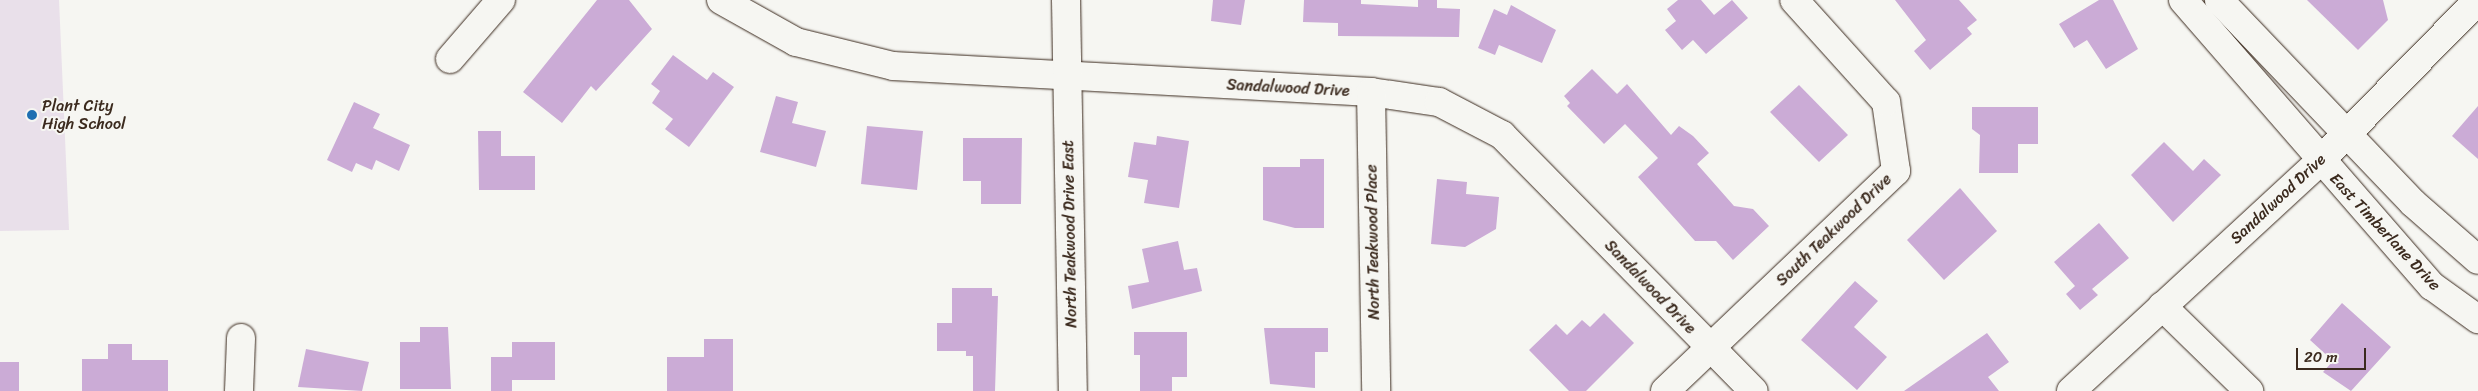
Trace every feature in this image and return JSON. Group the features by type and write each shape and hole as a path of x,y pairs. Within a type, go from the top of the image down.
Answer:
{"street":[{"path":"450,59 501,0"},
{"name":"Sandalwood Drive","path":"721,0 796,42 893,66 1371,92 1440,102 1502,134 1709,348 1754,391"},
{"path":"1066,0 1066,76"},
{"name":"South Teakwood Drive","path":"1709,348 1896,170 1886,102 1794,0"},
{"name":"East Timberlane Drive","path":"2183,0 2320,161 2432,286 2478,319"},
{"path":"2219,0 2349,133 2413,203 2478,260"},
{"name":"Sandalwood Drive","path":"2071,391 2320,161 2475,8"},
{"name":"North Teakwood Drive East","path":"1066,76 1073,391"},
{"name":"North Teakwood Place","path":"1371,92 1376,391"},
{"path":"2162,306 2249,391"},
{"path":"239,391 241,338"},
{"path":"1665,391 1709,348"}],"shaded area":[{"name":"Plant City High School","path":"0,0 59,0 69,230 0,231"}],"building":[{"path":"597,0 629,0 652,29 596,91 591,86 562,123 523,92"},
{"path":"1213,0 1245,0 1241,25 1211,21"},
{"path":"1304,0 1361,0 1361,4 1418,7 1418,0 1437,0 1437,8 1460,9 1459,37 1338,36 1338,23 1303,22"},
{"path":"1678,0 1701,0 1714,15 1732,0 1748,18 1706,54 1693,40 1682,50 1665,30 1676,21 1667,9"},
{"path":"1895,0 1959,0 1977,20 1967,28 1972,34 1930,70 1914,51 1926,40"},
{"path":"2099,0 2113,0 2138,49 2106,69 2087,40 2074,48 2059,24"},
{"path":"2307,0 2383,0 2388,20 2358,50"},
{"path":"1511,5 1556,30 1542,63 1499,45 1495,55 1478,48 1494,9 1507,15"},
{"path":"673,55 707,80 713,72 734,87 689,147 665,129 673,119 652,103 660,91 651,84"},
{"path":"1592,69 1617,94 1627,84 1671,135 1679,126 1693,136 1709,153 1697,164 1734,206 1753,209 1769,226 1733,260 1716,241 1695,241 1638,177 1658,158 1625,124 1604,144 1567,106 1570,103 1564,96"},
{"path":"1799,85 1848,135 1819,162 1770,112"},
{"path":"776,96 798,102 792,123 826,131 816,167 760,152"},
{"path":"354,102 380,114 373,128 410,145 399,171 376,160 372,170 356,163 352,172 327,160"},
{"path":"2478,106 2478,159 2452,136"},
{"path":"1972,107 2038,107 2038,144 2018,144 2018,173 1979,173 1980,135 1972,129"},
{"path":"867,126 923,131 917,190 861,184"},
{"path":"478,131 501,131 501,156 535,156 535,190 479,190"},
{"path":"1157,136 1189,141 1179,208 1144,203 1148,180 1128,177 1134,142 1156,145"},
{"path":"963,138 1022,138 1021,204 981,204 981,181 963,181"},
{"path":"2164,142 2193,171 2204,159 2221,175 2173,222 2131,175"},
{"path":"1300,159 1324,159 1324,228 1295,228 1263,220 1263,167 1300,167"},
{"path":"1437,179 1467,182 1466,194 1499,197 1496,229 1465,247 1431,244"},
{"path":"1960,188 1997,231 1944,280 1907,240"},
{"path":"2099,223 2129,258 2092,289 2098,295 2080,310 2066,294 2075,286 2054,262"},
{"path":"1178,241 1184,270 1197,268 1202,291 1132,309 1128,286 1149,282 1142,249"},
{"path":"1855,281 1878,301 1854,327 1887,357 1857,390 1801,340"},
{"path":"952,288 992,288 992,296 998,296 995,391 973,391 973,356 966,356 966,351 937,351 937,323 952,323"},
{"path":"2342,303 2391,347 2351,391 2323,372 2333,361 2310,340"},
{"path":"1604,313 1634,343 1586,391 1569,391 1529,350 1556,324 1567,335 1582,320 1590,327"},
{"path":"420,327 448,327 451,389 400,389 400,342 420,342"},
{"path":"1264,328 1328,328 1328,352 1315,352 1315,388 1270,384"},
{"path":"1134,332 1187,332 1187,377 1172,377 1172,391 1140,391 1140,355 1134,355"},
{"path":"1987,333 2009,362 1988,377 1999,391 1904,391"},
{"path":"704,339 733,339 733,391 667,391 667,357 704,357"},
{"path":"512,342 555,342 555,380 512,380 512,391 491,391 491,357 512,357"},
{"path":"108,344 132,344 132,360 168,360 168,391 82,391 82,359 108,359"},
{"path":"306,349 369,362 362,391 298,387"},
{"path":"0,362 19,362 19,391 0,391"}],"place":[{"name":"Plant City High School","path":"32,115"}]}
